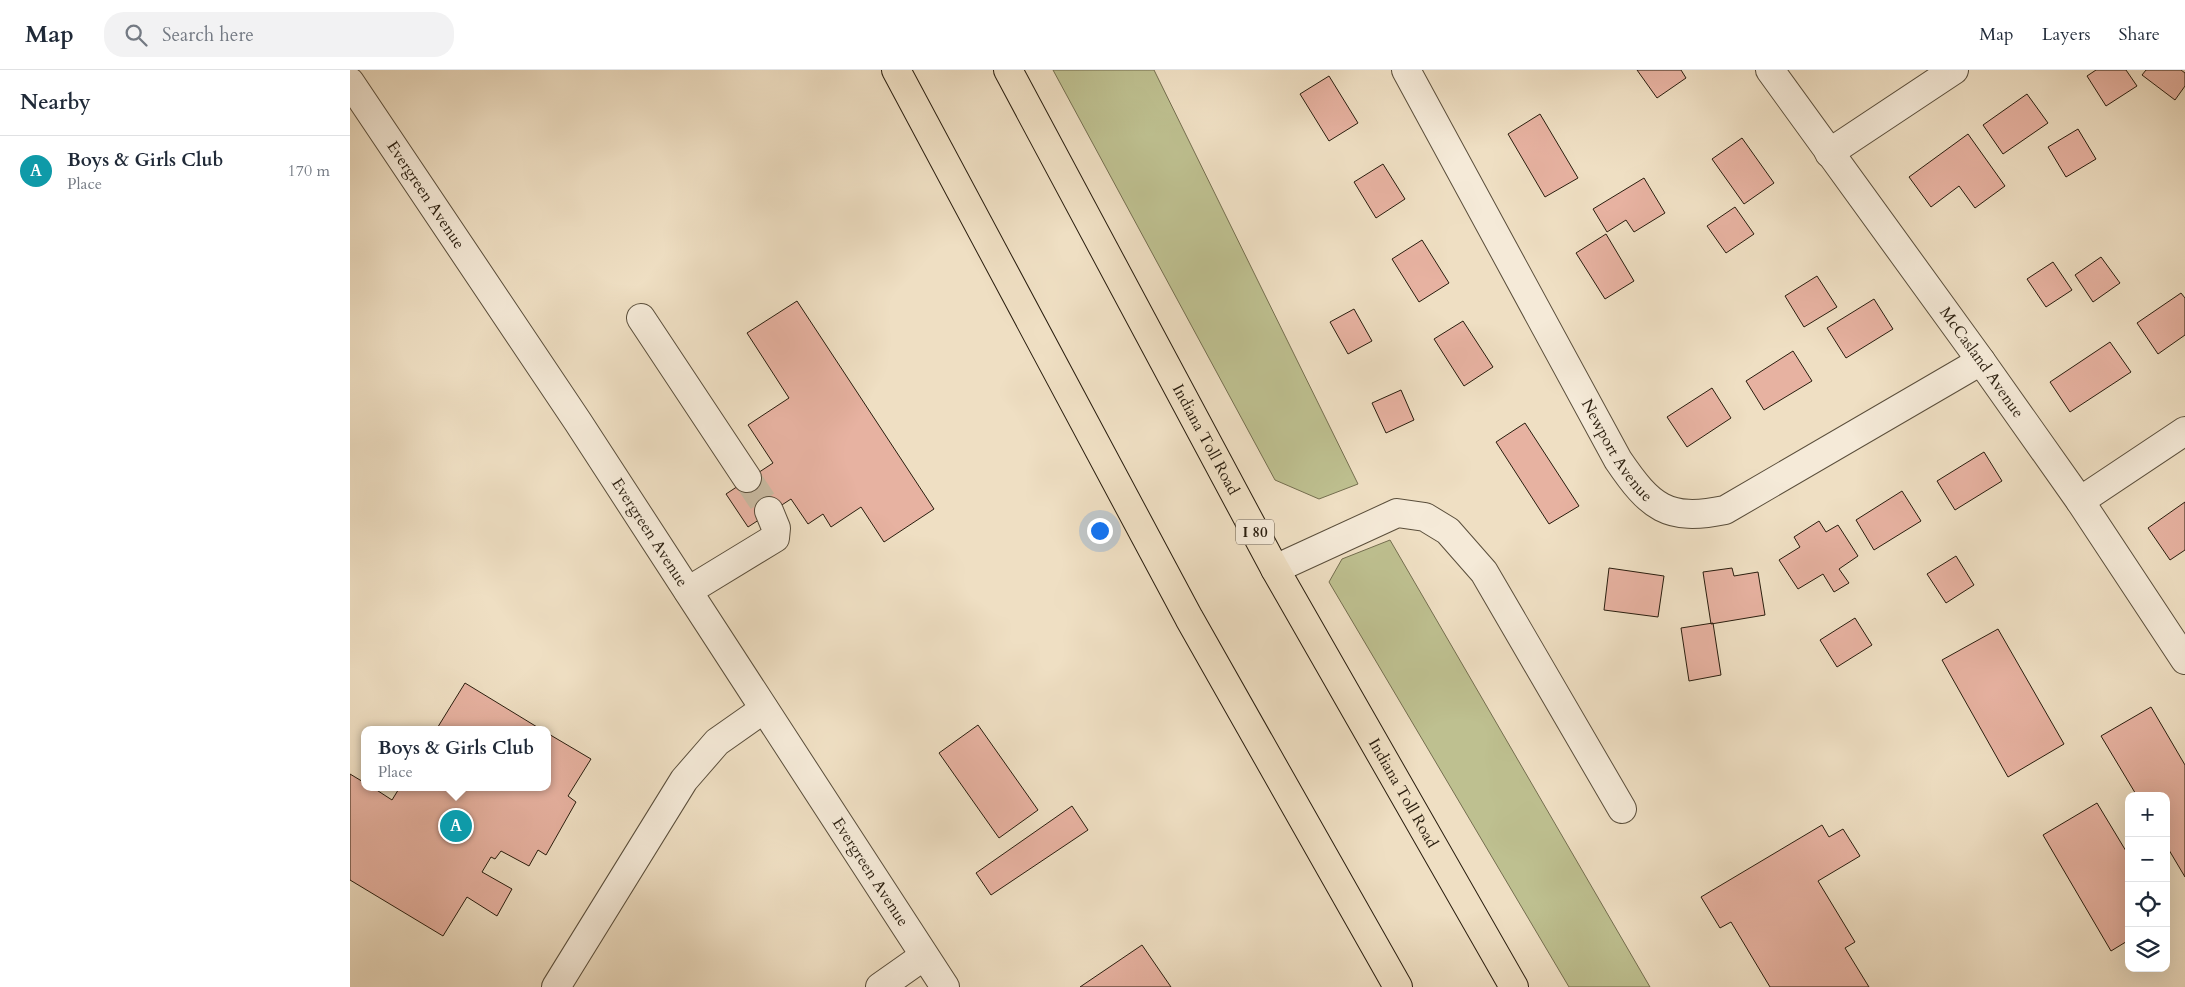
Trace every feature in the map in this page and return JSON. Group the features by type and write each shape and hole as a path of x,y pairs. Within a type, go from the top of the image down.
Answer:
{"highway":[{"path":"896,70 1184,609 1398,987"},
{"name":"Indiana Toll Road","path":"1008,70 1274,569 1514,987"}],"street":[{"name":"Newport Avenue","path":"1406,70 1618,460 1637,488 1658,506 1681,514 1704,514 1725,510 1981,361"},
{"name":"McCasland Avenue","path":"1770,70 2080,501 2185,660"},
{"path":"1829,153 1954,70"},
{"name":"Evergreen Avenue","path":"350,82 688,591 945,987"},
{"path":"641,318 747,478"},
{"path":"2080,501 2185,431"},
{"path":"688,591 775,538 776,528 768,511"},
{"path":"1274,569 1397,513 1425,517 1448,531 1484,572 1622,809"},
{"path":"556,987 684,780 718,742 764,709"},
{"path":"880,987 924,956"}],"green space":[{"path":"1053,70 1154,70 1358,484 1319,499 1275,480"},
{"path":"1390,540 1650,987 1569,987 1329,582 1342,559"}],"building":[{"path":"1637,70 1681,70 1686,78 1657,98"},
{"path":"2096,70 2126,70 2137,86 2106,106 2087,76"},
{"path":"2146,70 2181,70 2185,73 2185,86 2175,100 2142,75"},
{"path":"1329,76 1358,123 1329,141 1300,94"},
{"path":"2027,94 2048,123 2003,154 1983,125"},
{"path":"1540,114 1578,178 1545,197 1508,134"},
{"path":"2078,129 2096,159 2066,177 2048,147"},
{"path":"1968,134 2005,186 1975,208 1959,186 1931,207 1909,177"},
{"path":"1742,138 1774,183 1744,204 1712,159"},
{"path":"1383,164 1405,199 1376,218 1354,182"},
{"path":"1644,178 1665,213 1634,232 1626,220 1607,232 1593,209"},
{"path":"1735,207 1754,234 1726,253 1707,226"},
{"path":"1606,234 1634,281 1605,299 1576,253"},
{"path":"1422,240 1449,283 1419,302 1392,259"},
{"path":"2101,257 2120,283 2093,302 2075,275"},
{"path":"2053,262 2072,290 2046,307 2027,279"},
{"path":"1817,276 1837,307 1804,327 1785,296"},
{"path":"2181,293 2185,298 2185,335 2158,354 2137,323"},
{"path":"1874,299 1893,329 1846,358 1827,328"},
{"path":"797,301 934,509 884,542 861,507 831,527 823,514 808,524 791,499 748,527 726,494 773,463 748,425 789,398 747,333"},
{"path":"1354,309 1372,341 1348,354 1330,322"},
{"path":"1463,321 1493,367 1464,386 1434,339"},
{"path":"2110,342 2131,372 2070,412 2050,382"},
{"path":"1793,351 1812,381 1764,410 1746,381"},
{"path":"1712,388 1731,418 1687,447 1667,417"},
{"path":"1401,390 1414,420 1386,433 1372,403"},
{"path":"1525,423 1579,506 1549,524 1496,442"},
{"path":"1984,452 2002,481 1955,510 1937,481"},
{"path":"1902,491 1921,521 1874,550 1856,520"},
{"path":"2185,502 2185,550 2170,560 2148,528"},
{"path":"1819,521 1826,532 1838,525 1858,556 1839,569 1849,583 1834,592 1823,574 1798,589 1779,560 1800,547 1794,537"},
{"path":"1956,556 1974,585 1946,603 1927,574"},
{"path":"1609,568 1664,576 1658,617 1604,610"},
{"path":"1732,568 1734,576 1758,572 1765,615 1711,624 1703,572"},
{"path":"1855,618 1872,645 1837,667 1820,640"},
{"path":"1713,623 1721,675 1689,681 1681,628"},
{"path":"1998,629 2064,744 2008,777 1942,660"},
{"path":"465,683 535,726 438,726"},
{"path":"2151,707 2185,765 2185,877 2170,852 2170,792 2135,792 2101,736"},
{"path":"978,725 1038,810 999,838 939,753"},
{"path":"551,735 591,759 568,796 576,802 546,855 538,850 529,866 501,851 495,859 491,857 482,872 512,889 497,916 467,897 443,936 350,880 350,774 361,781 361,791 378,791 392,800 398,791 551,791"},
{"path":"2097,803 2125,849 2125,942 2111,951 2043,835"},
{"path":"1072,806 1088,830 991,895 976,873"},
{"path":"1822,825 1829,837 1843,829 1860,856 1818,881 1855,942 1845,948 1869,987 1770,987 1731,922 1720,928 1701,897"},
{"path":"1142,945 1171,987 1080,987"}],"tunnel":[{"path":"747,478 769,511"}],"place":[{"name":"Boys & Girls Club","path":"456,826"}]}
